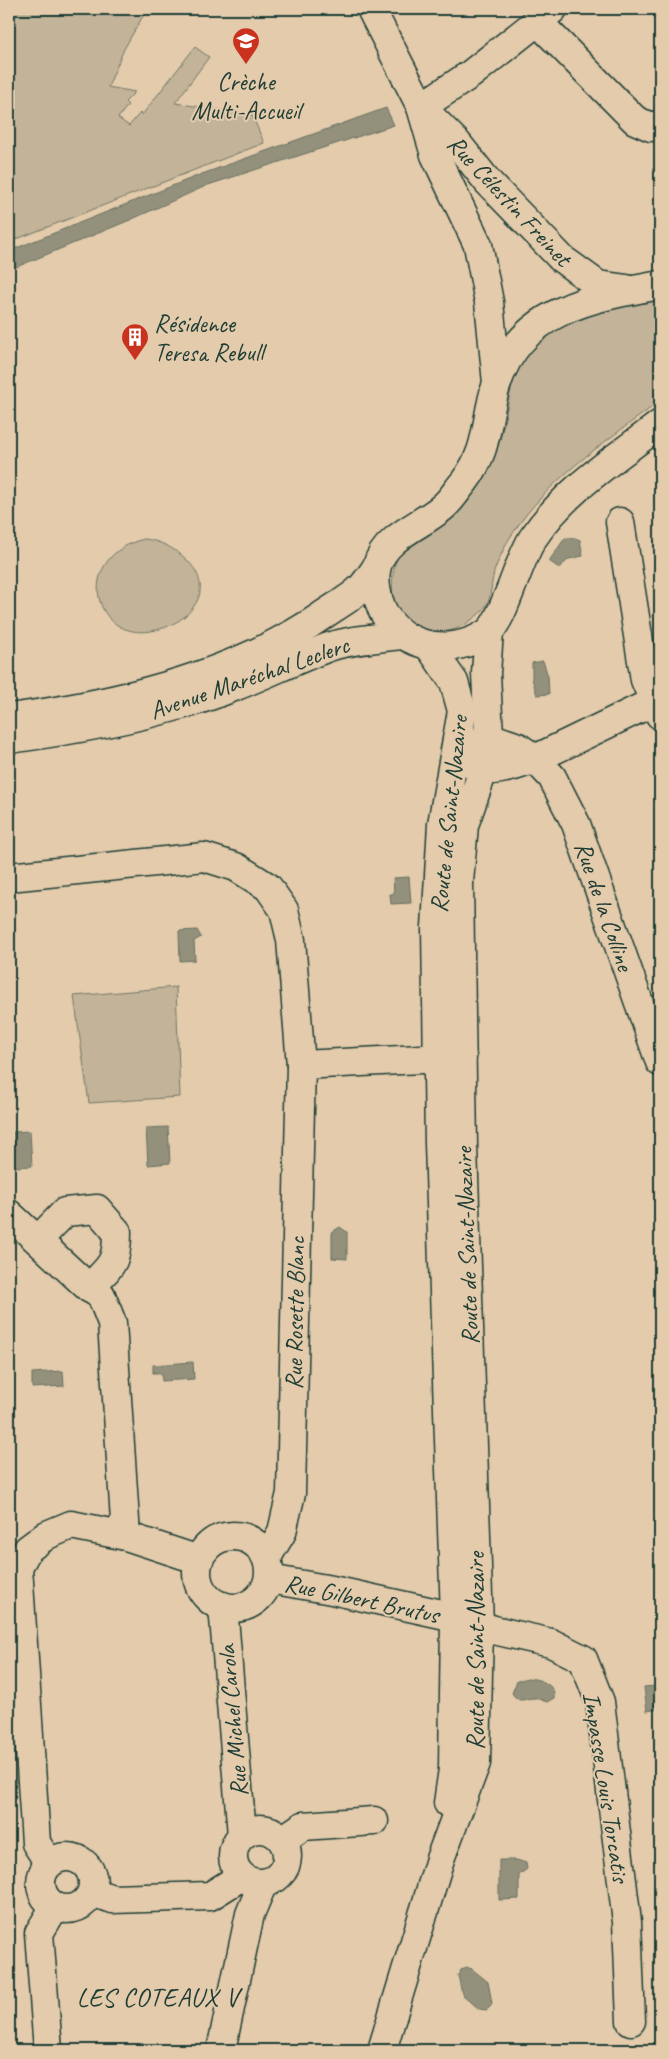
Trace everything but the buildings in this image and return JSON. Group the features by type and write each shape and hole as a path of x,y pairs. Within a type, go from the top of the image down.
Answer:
{"street":[{"name":"Rue Célestin Freinet","path":"371,9 421,107 435,154 478,245 489,302 497,383"},
{"path":"421,107 471,74 545,15 635,120 651,127 660,124"},
{"name":"Rue Célestin Freinet","path":"421,107 458,143 488,182 562,260 598,285 633,290"},
{"path":"497,383 516,344 540,324 568,306 660,285"},
{"name":"Avenue Maréchal Leclerc","path":"9,718 105,702 171,684 252,656 299,633 361,588 376,568 381,554 397,538 445,506 472,471 486,440 497,383"},
{"path":"376,568 376,592 382,611 401,635 429,646 446,646 470,642 489,632 500,616 518,566 532,540 561,502 660,424"},
{"path":"460,729 469,758 475,767 483,771 516,766 657,708 645,680 620,522"},
{"name":"Route de Saint-Nazaire","path":"450,1057 459,882 464,825 483,771 489,737 486,673 489,632"},
{"name":"Avenue Maréchal Leclerc","path":"9,739 70,731 188,703 251,682 327,648 362,638 401,635"},
{"name":"Route de Saint-Nazaire","path":"382,2050 440,1858 476,1763 467,1621 463,1146 450,1057 436,927 442,824 462,711 454,682 429,646"},
{"name":"Rue de la Colline","path":"489,737 518,747 535,759 552,777 576,824 660,1062"},
{"name":"Rue Rosette Blanc","path":"9,877 204,857 236,867 268,887 284,910 291,940 301,1065 291,1493 282,1532 268,1568"},
{"path":"301,1065 450,1057"},
{"path":"38,1239 64,1212 97,1210 117,1232 117,1250 115,1260 89,1288"},
{"path":"9,1214 89,1288 101,1295 112,1323 126,1536"},
{"path":"49,1863 36,1842 18,1567 28,1549 47,1535 71,1525 126,1536 199,1560"},
{"path":"238,1535 250,1539 260,1547 268,1568 264,1591 257,1600 246,1606 234,1608 212,1601 199,1583 199,1560 205,1549 214,1541 226,1536 238,1535"},
{"name":"Rue Gilbert Brutus","path":"268,1568 332,1590 467,1621"},
{"name":"Rue Michel Carola","path":"223,1606 242,1835"},
{"name":"Impasse Louis Torcatis","path":"467,1621 551,1643 583,1659 600,1702 627,1922 630,2021"},
{"path":"282,1840 303,1826 374,1821"},
{"path":"93,1892 112,1899 210,1896 252,1879 273,1879 281,1872 286,1861 286,1850 282,1840 273,1832 263,1829 252,1830 242,1835 235,1844 232,1856 235,1867 252,1879"},
{"path":"71,1857 82,1861 90,1870 94,1881 93,1892 80,1907 70,1910 60,1909 44,1897 41,1879 49,1863 60,1858 71,1857"},
{"path":"221,2050 250,1914 252,1879"},
{"path":"48,2050 38,1933 51,1913 60,1909"}],"shaded area":[{"path":"9,9 147,9 124,49 108,87 135,92 125,102 128,105 118,118 129,126 140,113 142,115 195,47 209,57 175,103 252,115 264,143 9,242"},
{"path":"386,108 394,125 208,185 130,220 9,270 9,251 202,174"},
{"path":"660,299 660,401 599,446 560,478 542,496 511,536 502,552 495,569 488,602 479,614 464,625 445,631 426,630 408,621 401,614 394,600 392,584 397,558 405,546 455,514 474,493 488,470 495,453 501,436 514,378 527,355 552,330 561,324 603,311"},
{"path":"565,538 580,540 583,556 569,559 559,568 549,561"},
{"path":"144,539 167,546 188,561 196,571 200,582 200,594 191,610 179,620 160,629 137,632 119,626 106,614 99,598 99,581 106,563 121,549"},
{"path":"543,661 548,676 549,694 537,695 532,679 532,663"},
{"path":"409,877 411,903 391,904 390,894 394,894 393,878"},
{"path":"197,930 201,937 194,941 195,960 180,961 179,931"},
{"path":"176,987 180,1097 89,1103 74,996"},
{"path":"168,1127 170,1163 148,1165 146,1128"},
{"path":"30,1131 32,1166 14,1167 13,1132"},
{"path":"340,1227 347,1232 347,1259 332,1258 332,1232"},
{"path":"193,1362 194,1379 162,1381 161,1373 153,1373 153,1365"},
{"path":"63,1371 64,1386 32,1388 32,1373"},
{"path":"528,1678 542,1681 550,1686 554,1693 554,1698 547,1702 536,1698 517,1699 512,1693 517,1681"},
{"path":"655,1686 656,1694 660,1694 660,1709 647,1711 644,1687"},
{"path":"499,1860 517,1860 526,1863 527,1869 519,1875 519,1899 499,1900"},
{"path":"466,1967 472,1969 488,1982 492,2003 487,2010 479,2009 462,1994 458,1975"}],"place":[{"name":"Crèche Multi-Accueil","path":"246,65"},
{"name":"Résidence Teresa Rebull","path":"135,361"}],"district":[{"name":"LES COTEAUX V","path":"158,1997"}]}
